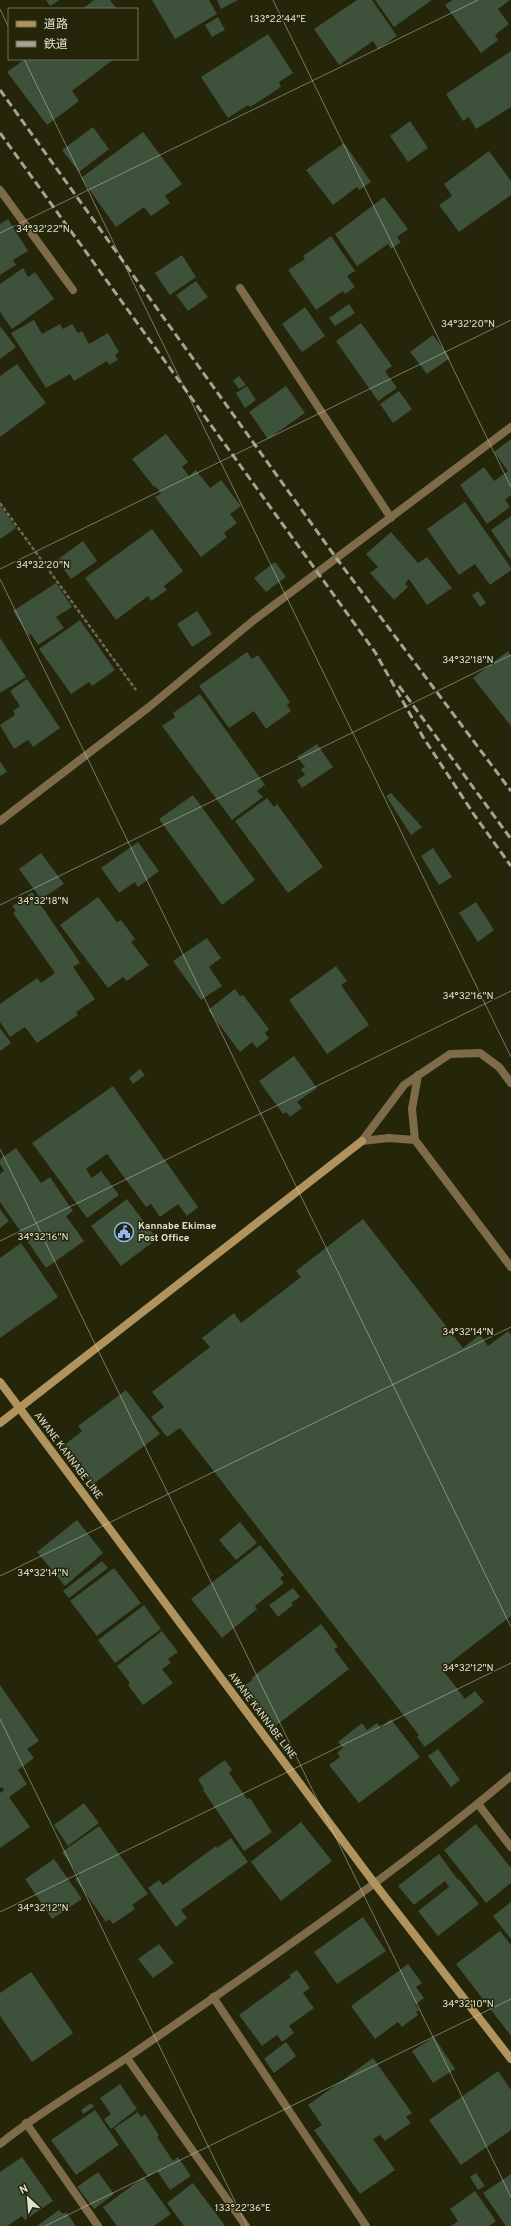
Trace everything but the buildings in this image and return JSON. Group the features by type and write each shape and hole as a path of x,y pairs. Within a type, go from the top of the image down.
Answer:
{"main road":[{"path":"0,1423 362,1141"},
{"name":"AWANE KANNABE LINE","path":"0,1382 375,1884 511,2059"}],"street":[{"path":"0,190 73,290"},
{"path":"240,288 391,518"},
{"path":"0,821 149,707 254,620 511,427"},
{"path":"362,1141 404,1085 450,1054 480,1053 499,1067 511,1083"},
{"path":"418,1075 412,1109 415,1140 511,1267"},
{"path":"362,1141 389,1138 415,1140"},
{"path":"0,2144 26,2123 127,2058 375,1884 478,1804 511,1776"},
{"path":"478,1804 511,1847"},
{"path":"213,1997 366,2226"},
{"path":"127,2058 246,2226"},
{"path":"26,2123 98,2226"}],"path":[{"path":"0,503 149,707"}],"railway":[{"path":"0,90 337,559 511,791"},
{"path":"0,133 375,652 423,737 475,816 511,866"},
{"path":"399,686 511,839"}],"place":[{"name":"Kannabe Ekimae Post Office","path":"124,1232"}]}
